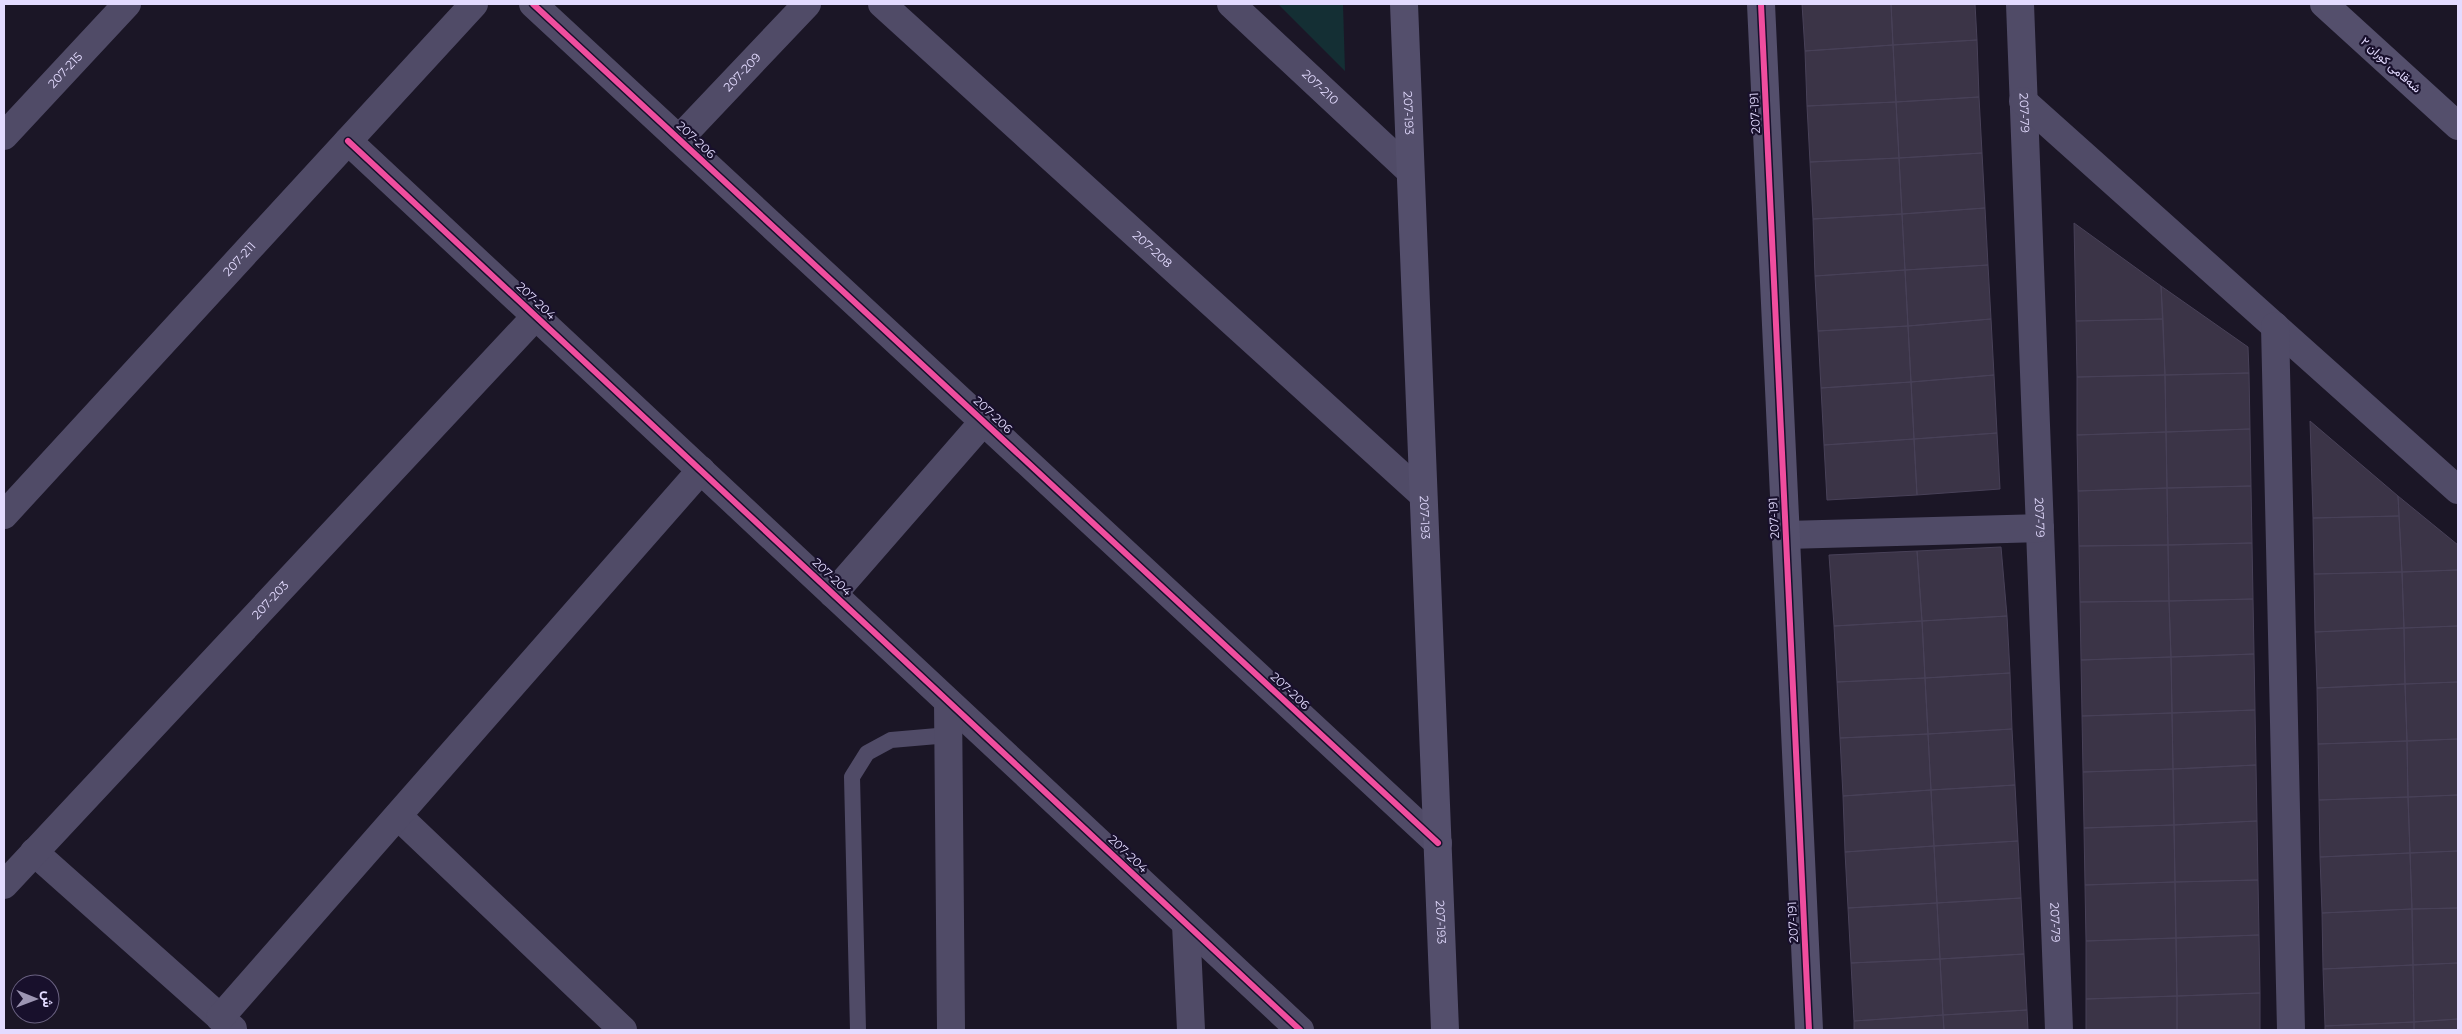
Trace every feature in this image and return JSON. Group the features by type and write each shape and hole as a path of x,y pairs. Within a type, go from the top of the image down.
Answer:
{"street":[{"name":"207-215","path":"4,136 127,4"},
{"name":"207-211","path":"4,515 474,4"},
{"name":"207-206","path":"533,4 1438,843"},
{"name":"207-209","path":"679,139 807,4"},
{"name":"207-208","path":"882,4 1422,495"},
{"name":"207-210","path":"1232,4 1410,171"},
{"name":"207-193","path":"1404,4 1422,495 1445,1030"},
{"name":"207-191","path":"1761,4 1809,1030"},
{"name":"207-79","path":"2020,4 2059,1030"},
{"name":"شەقامی کوران ٢","path":"2324,4 2458,126"},
{"path":"2024,100 2458,490"},
{"name":"207-204","path":"348,141 1300,1030"},
{"name":"207-203","path":"4,884 536,316"},
{"path":"2275,326 2290,1030"},
{"path":"833,594 984,421"},
{"path":"34,852 227,1024 398,816 701,470"},
{"path":"1786,535 2040,528"},
{"path":"948,702 951,1030"},
{"path":"398,816 623,1030"},
{"path":"1186,924 1191,1030"}],"lane":[{"path":"858,1030 852,777 867,753 891,740 949,734"}],"green space":[{"path":"1278,4 1343,4 1345,71"}],"building":[{"path":"1802,4 1891,4 1893,45 1805,51"},
{"path":"1891,4 1975,4 1977,40 1893,45"},
{"path":"1977,40 1979,97 1896,102 1893,45"},
{"path":"1893,45 1896,102 1807,106 1805,51"},
{"path":"1979,97 1982,153 1899,158 1896,102"},
{"path":"1896,102 1899,158 1810,162 1807,106"},
{"path":"1982,153 1985,208 1902,214 1899,158"},
{"path":"1899,158 1902,214 1813,219 1810,162"},
{"path":"1985,208 1988,265 1905,270 1902,214"},
{"path":"1902,214 1905,270 1815,276 1813,219"},
{"path":"2074,223 2161,286 2163,319 2076,321"},
{"path":"1988,265 1991,319 1908,326 1905,270"},
{"path":"1905,270 1908,326 1818,331 1815,276"},
{"path":"2161,286 2248,347 2249,373 2165,375"},
{"path":"1991,319 1994,375 1911,382 1908,326"},
{"path":"2163,319 2165,375 2077,377 2076,321"},
{"path":"1908,326 1911,382 1821,388 1818,331"},
{"path":"2249,373 2250,429 2166,432 2165,375"},
{"path":"1994,375 1997,433 1914,439 1911,382"},
{"path":"2165,375 2166,432 2077,435 2077,377"},
{"path":"1911,382 1914,439 1824,445 1821,388"},
{"path":"2310,421 2398,496 2399,516 2313,518"},
{"path":"2250,429 2251,486 2167,488 2166,432"},
{"path":"2166,432 2167,488 2078,491 2077,435"},
{"path":"1997,433 2000,489 1917,495 1914,439"},
{"path":"1914,439 1917,495 1827,500 1824,445"},
{"path":"2251,486 2252,543 2168,545 2167,488"},
{"path":"2167,488 2168,545 2079,546 2078,491"},
{"path":"2398,496 2458,545 2458,570 2402,572"},
{"path":"2399,516 2402,572 2314,574 2313,518"},
{"path":"2252,543 2253,599 2169,601 2168,545"},
{"path":"2168,545 2169,601 2080,602 2079,546"},
{"path":"2001,547 2007,616 1922,621 1917,551"},
{"path":"1917,551 1922,621 1834,626 1829,555"},
{"path":"2458,570 2458,626 2404,628 2402,572"},
{"path":"2402,572 2404,628 2315,632 2314,574"},
{"path":"2253,599 2254,654 2171,657 2169,601"},
{"path":"2169,601 2171,657 2081,660 2080,602"},
{"path":"2007,616 2010,673 1925,678 1922,621"},
{"path":"1922,621 1925,678 1837,682 1834,626"},
{"path":"2458,626 2458,682 2405,684 2404,628"},
{"path":"2404,628 2405,684 2317,688 2315,632"},
{"path":"2254,654 2255,710 2172,713 2171,657"},
{"path":"2171,657 2172,713 2082,716 2081,660"},
{"path":"2010,673 2012,729 1928,734 1925,678"},
{"path":"1925,678 1928,734 1840,738 1837,682"},
{"path":"2458,682 2458,739 2407,741 2405,684"},
{"path":"2405,684 2407,741 2318,744 2317,688"},
{"path":"2255,710 2256,765 2173,769 2172,713"},
{"path":"2172,713 2173,769 2083,772 2082,716"},
{"path":"2012,729 2015,785 1931,790 1928,734"},
{"path":"1928,734 1931,790 1843,796 1840,738"},
{"path":"2458,739 2458,795 2408,797 2407,741"},
{"path":"2407,741 2408,797 2319,800 2318,744"},
{"path":"2256,765 2257,821 2174,825 2173,769"},
{"path":"2173,769 2174,825 2084,828 2083,772"},
{"path":"2015,785 2018,841 1934,846 1931,790"},
{"path":"1931,790 1934,846 1845,852 1843,796"},
{"path":"2458,795 2458,851 2410,853 2408,797"},
{"path":"2408,797 2410,853 2320,857 2319,800"},
{"path":"2257,821 2258,880 2175,882 2174,825"},
{"path":"2174,825 2175,882 2085,885 2084,828"},
{"path":"2018,841 2021,898 1937,903 1934,846"},
{"path":"1934,846 1937,903 1848,908 1845,852"},
{"path":"2458,851 2458,908 2412,909 2410,853"},
{"path":"2410,853 2412,909 2322,913 2320,857"},
{"path":"2258,880 2259,935 2176,938 2175,882"},
{"path":"2175,882 2176,938 2086,941 2085,885"},
{"path":"2021,898 2024,954 1940,959 1937,903"},
{"path":"1937,903 1940,959 1851,963 1848,908"},
{"path":"2458,908 2458,963 2413,965 2412,909"},
{"path":"2412,909 2413,965 2323,969 2322,913"},
{"path":"2259,935 2260,993 2177,996 2176,938"},
{"path":"2176,938 2177,996 2086,999 2086,941"},
{"path":"2024,954 2027,1010 1943,1015 1940,959"},
{"path":"1940,959 1943,1015 1854,1021 1851,963"},
{"path":"2458,963 2458,1019 2414,1022 2413,965"},
{"path":"2413,965 2414,1022 2325,1026 2323,969"},
{"path":"2260,993 2260,1030 2177,1030 2177,996"},
{"path":"2177,996 2177,1030 2086,1030 2086,999"},
{"path":"2027,1010 2028,1030 1944,1030 1943,1015"},
{"path":"1943,1015 1944,1030 1854,1030 1854,1021"},
{"path":"2458,1019 2458,1030 2414,1030 2414,1022"},
{"path":"2414,1022 2414,1030 2325,1030 2325,1026"}],"cycle path":[{"path":"533,4 1438,843"},
{"path":"1761,4 1809,1030"},
{"path":"348,141 1300,1030"}]}
